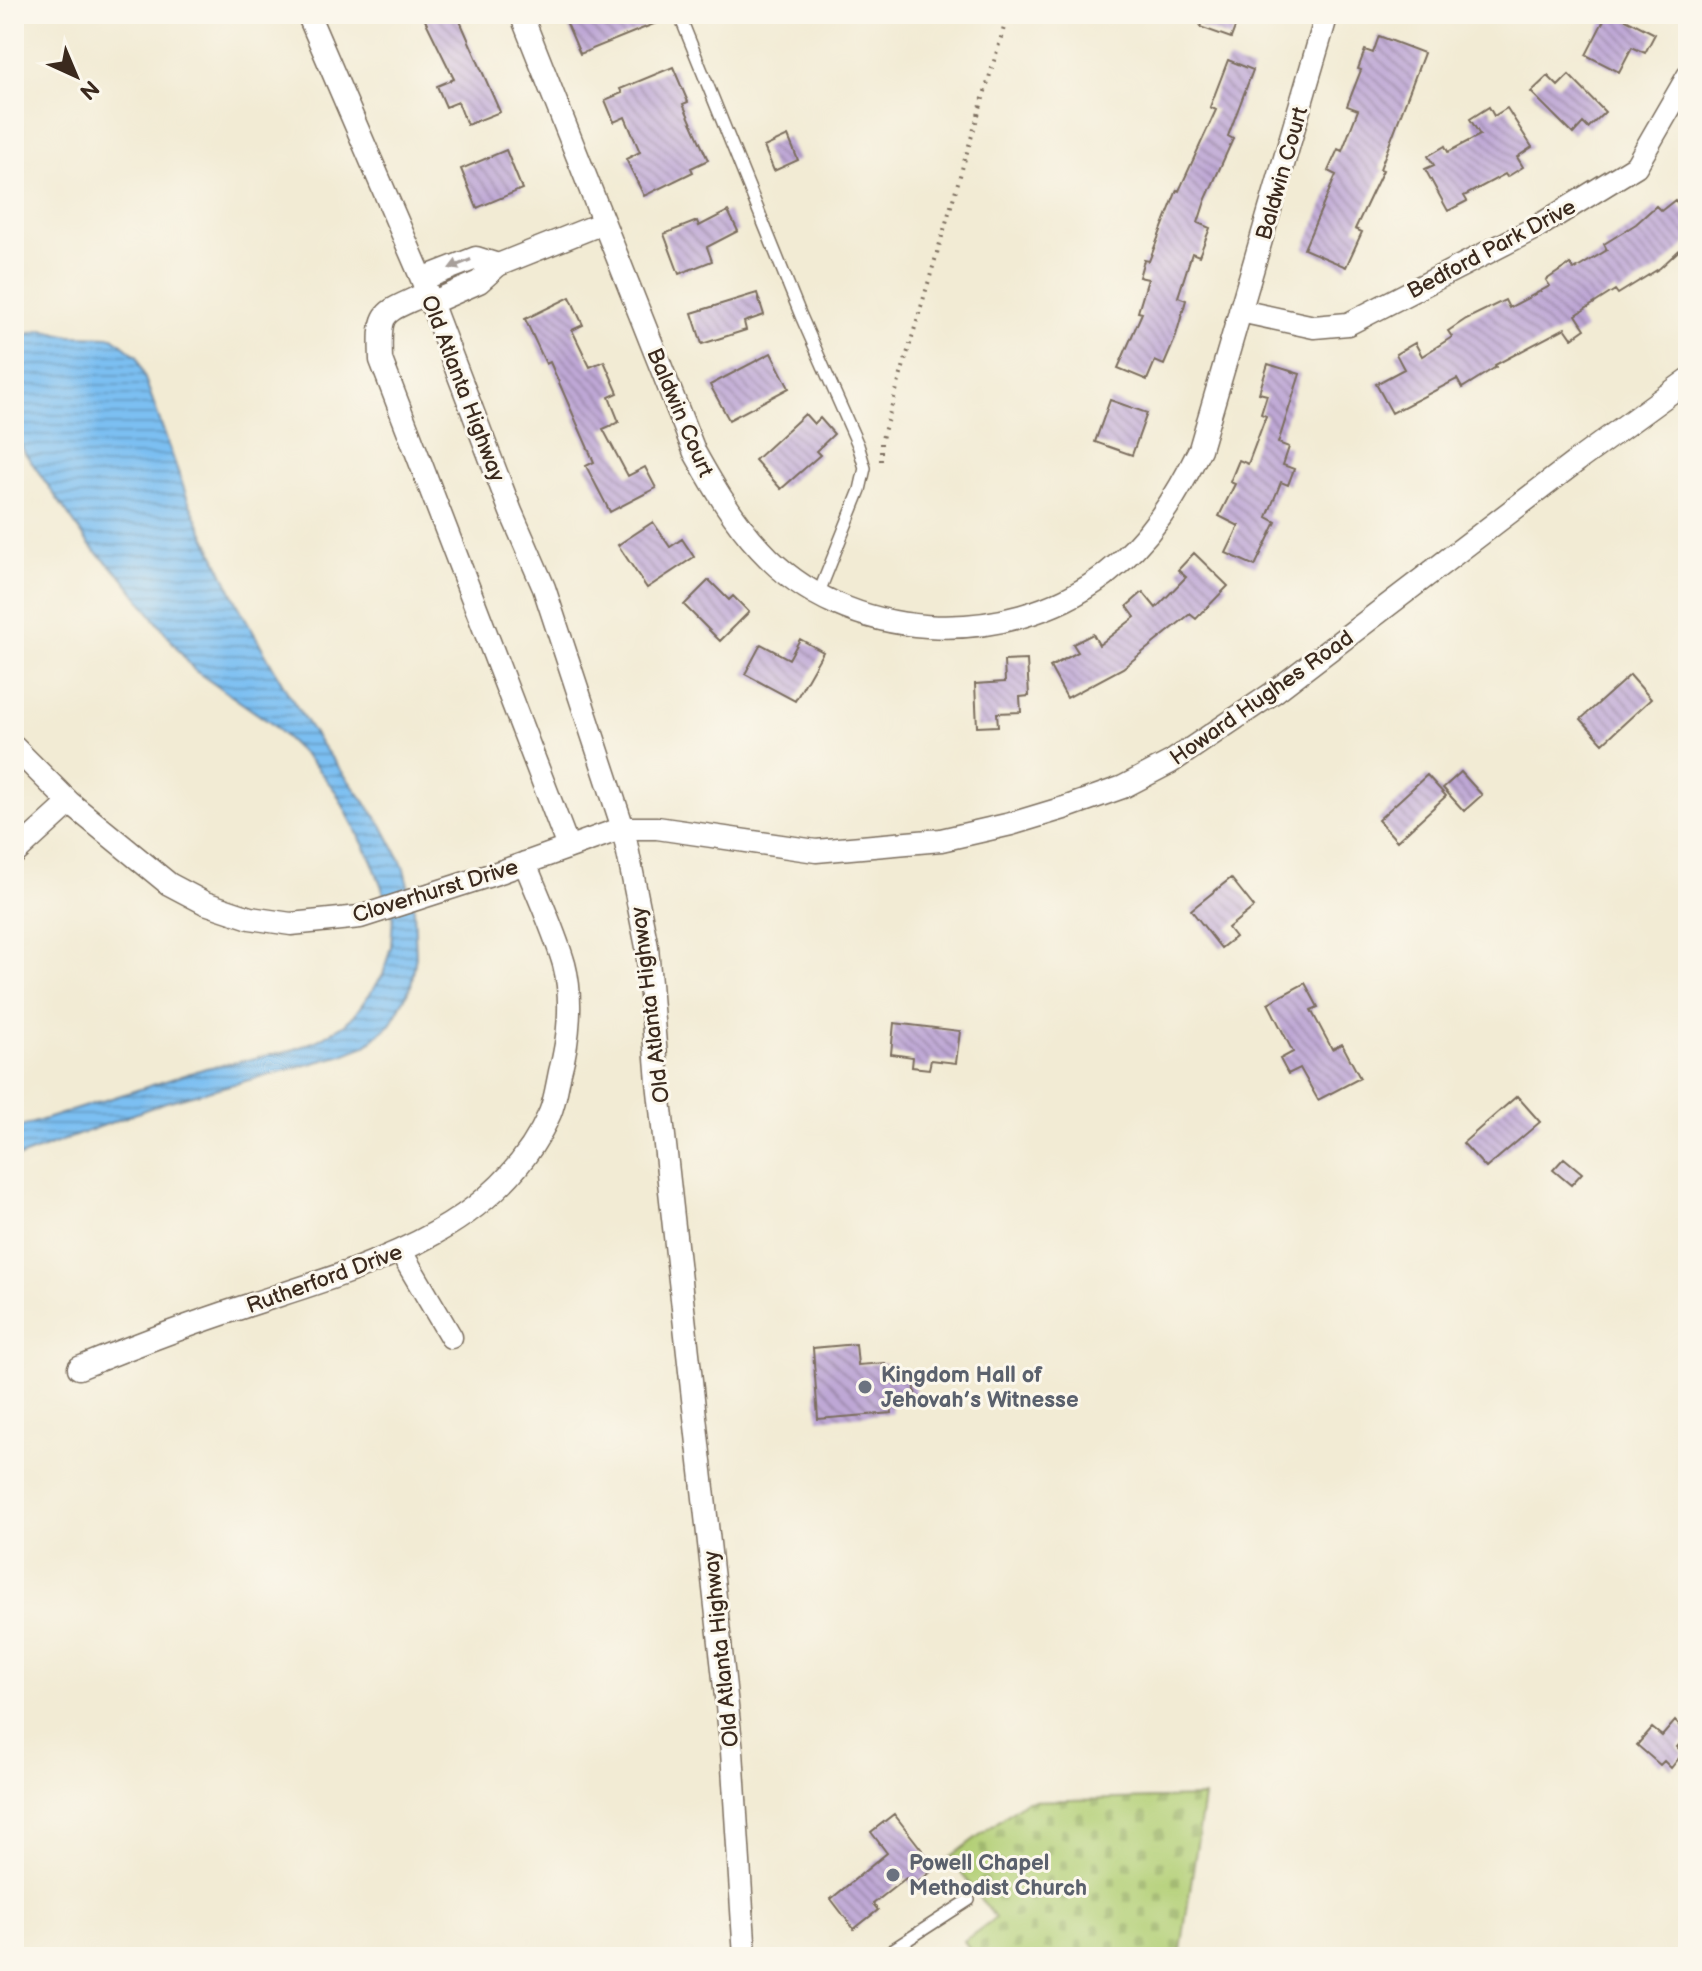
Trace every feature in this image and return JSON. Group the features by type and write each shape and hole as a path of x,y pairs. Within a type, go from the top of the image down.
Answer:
{"street":[{"name":"Old Atlanta Highway","path":"308,14 427,292 511,512 544,588 623,828 647,947 658,1082 732,1751 745,1957"},
{"name":"Baldwin Court","path":"521,14 695,453 723,503 761,551 818,595 870,616 911,626 966,626 1010,620 1059,603 1106,574 1143,539 1176,497 1200,449 1327,14"},
{"name":"Bedford Park Drive","path":"1240,311 1314,327 1348,324 1537,227 1636,166 1680,110 1688,76"},
{"path":"568,847 381,360 380,325 388,312 427,292 476,258 498,265 603,223"},
{"name":"Howard Hughes Road","path":"623,828 657,828 816,851 880,847 941,840 1011,824 1123,787 1171,762 1262,701 1688,380"},
{"name":"Cloverhurst Drive","path":"14,747 70,803 169,884 205,903 264,920 291,924 360,917 623,828"},
{"path":"14,854 70,803"},
{"name":"Rutherford Drive","path":"79,1368 173,1330 353,1271 401,1252 460,1219 493,1192 527,1154 550,1112 563,1061 569,1013 565,966 525,863"},
{"path":"401,1252 451,1337"}],"lane":[{"path":"679,14 865,468 860,490 818,595"},
{"path":"881,1957 969,1900"}],"path":[{"path":"881,464 881,442 1008,14"}],"green space":[{"path":"1204,1797 1180,1957 975,1957 964,1941 995,1918 950,1857 1026,1801"}],"water":[{"path":"42,330 71,336 113,337 137,356 188,500 238,605 286,690 318,740 382,825 403,865 414,909 416,956 411,986 390,1025 365,1046 343,1055 166,1102 14,1159 14,1129 206,1068 290,1051 318,1040 345,1024 383,975 391,946 393,916 371,859 336,792 316,767 272,724 194,670 123,578 91,547 23,450 14,430 14,345 28,334"}],"building":[{"path":"422,14 457,14 500,112 467,125 458,102 446,107 437,86 454,79"},
{"path":"584,14 671,14 671,17 580,54 566,21"},
{"path":"1205,14 1240,14 1231,38 1200,27"},
{"path":"1607,14 1616,14 1655,34 1645,53 1632,47 1619,72 1586,55"},
{"path":"1379,36 1424,53 1380,169 1383,170 1355,229 1362,232 1346,267 1304,249 1336,175 1328,171 1338,149 1342,151 1358,110 1347,106 1361,70 1358,69 1365,50 1373,53"},
{"path":"1228,60 1253,70 1228,136 1233,139 1198,223 1210,228 1199,256 1192,253 1178,297 1186,300 1175,339 1164,365 1155,361 1147,380 1118,368 1142,313 1138,312 1148,279 1139,277 1144,260 1149,261 1177,190 1216,110 1210,107"},
{"path":"673,67 688,102 683,104 708,160 691,168 693,172 644,196 626,159 640,152 625,117 614,122 605,100 622,93 620,89"},
{"path":"1569,75 1605,112 1588,128 1583,123 1573,134 1531,92 1548,76 1558,86"},
{"path":"1489,107 1494,116 1507,108 1532,147 1517,157 1523,167 1464,196 1467,201 1448,211 1425,169 1434,165 1428,156 1445,146 1448,152 1480,135 1470,119"},
{"path":"788,136 798,160 774,171 764,147"},
{"path":"506,150 522,189 477,208 461,169"},
{"path":"1675,200 1688,215 1688,242 1660,268 1618,294 1615,290 1576,315 1585,329 1572,338 1565,328 1495,365 1462,388 1457,379 1392,413 1376,384 1404,369 1396,354 1415,343 1422,356 1452,337 1448,331 1466,319 1505,300 1509,308 1550,286 1546,280 1570,264 1574,270 1607,250 1604,244 1636,224 1656,206 1661,211"},
{"path":"728,211 738,231 707,247 712,261 679,274 664,234 697,221 699,226"},
{"path":"757,293 764,315 744,322 746,330 702,344 692,313"},
{"path":"570,297 583,325 572,330 590,367 604,361 618,393 609,397 619,422 603,429 628,476 645,467 656,488 610,512 586,466 594,462 550,362 546,364 525,319"},
{"path":"771,353 789,388 729,420 710,385"},
{"path":"1268,364 1300,374 1278,443 1289,447 1283,465 1294,469 1288,485 1281,482 1267,517 1276,522 1255,566 1226,553 1239,526 1219,516 1235,484 1230,482 1239,460 1248,464 1266,416 1261,414 1267,395 1259,393"},
{"path":"1110,400 1147,413 1132,455 1095,442"},
{"path":"805,414 814,424 820,418 834,434 816,451 820,455 781,489 755,460"},
{"path":"653,522 670,547 682,539 694,557 647,588 618,545"},
{"path":"1194,553 1228,586 1196,619 1190,614 1123,668 1067,698 1050,667 1078,652 1073,644 1093,634 1099,645 1135,617 1127,606 1143,592 1156,608 1186,577 1178,570"},
{"path":"709,580 729,600 733,596 749,612 720,641 684,605"},
{"path":"800,639 823,652 795,701 745,674 761,644 789,659"},
{"path":"1027,660 1029,696 1020,697 1021,712 997,713 998,726 977,727 975,684 1005,682 1004,661"},
{"path":"1630,675 1651,699 1603,743 1581,719"},
{"path":"1461,772 1482,795 1464,811 1443,788"},
{"path":"1427,775 1446,796 1397,841 1378,820"},
{"path":"1231,878 1254,907 1228,928 1235,937 1221,948 1191,910"},
{"path":"1305,983 1318,1007 1311,1010 1332,1049 1342,1044 1360,1078 1318,1100 1300,1068 1288,1074 1280,1059 1293,1052 1268,1003"},
{"path":"894,1023 960,1031 956,1063 931,1060 929,1069 912,1067 913,1057 891,1054"},
{"path":"1517,1096 1540,1122 1486,1168 1463,1143"},
{"path":"1564,1158 1582,1173 1571,1185 1553,1170"},
{"name":"Kingdom Hall of Jehovah’s Witnesse","path":"856,1344 858,1365 885,1363 886,1373 913,1371 916,1400 891,1402 892,1413 818,1419 813,1348"},
{"path":"1675,1721 1688,1735 1677,1747 1683,1753 1671,1768 1664,1761 1660,1765 1637,1745 1652,1728 1662,1736"},
{"name":"Powell Chapel Methodist Church","path":"894,1814 936,1868 913,1886 906,1878 873,1904 878,1910 854,1929 831,1899 887,1853 871,1832"}],"place":[{"name":"Kingdom Hall of Jehovah’s Witnesse","path":"865,1387"},
{"name":"Powell Chapel Methodist Church","path":"893,1875"}]}
